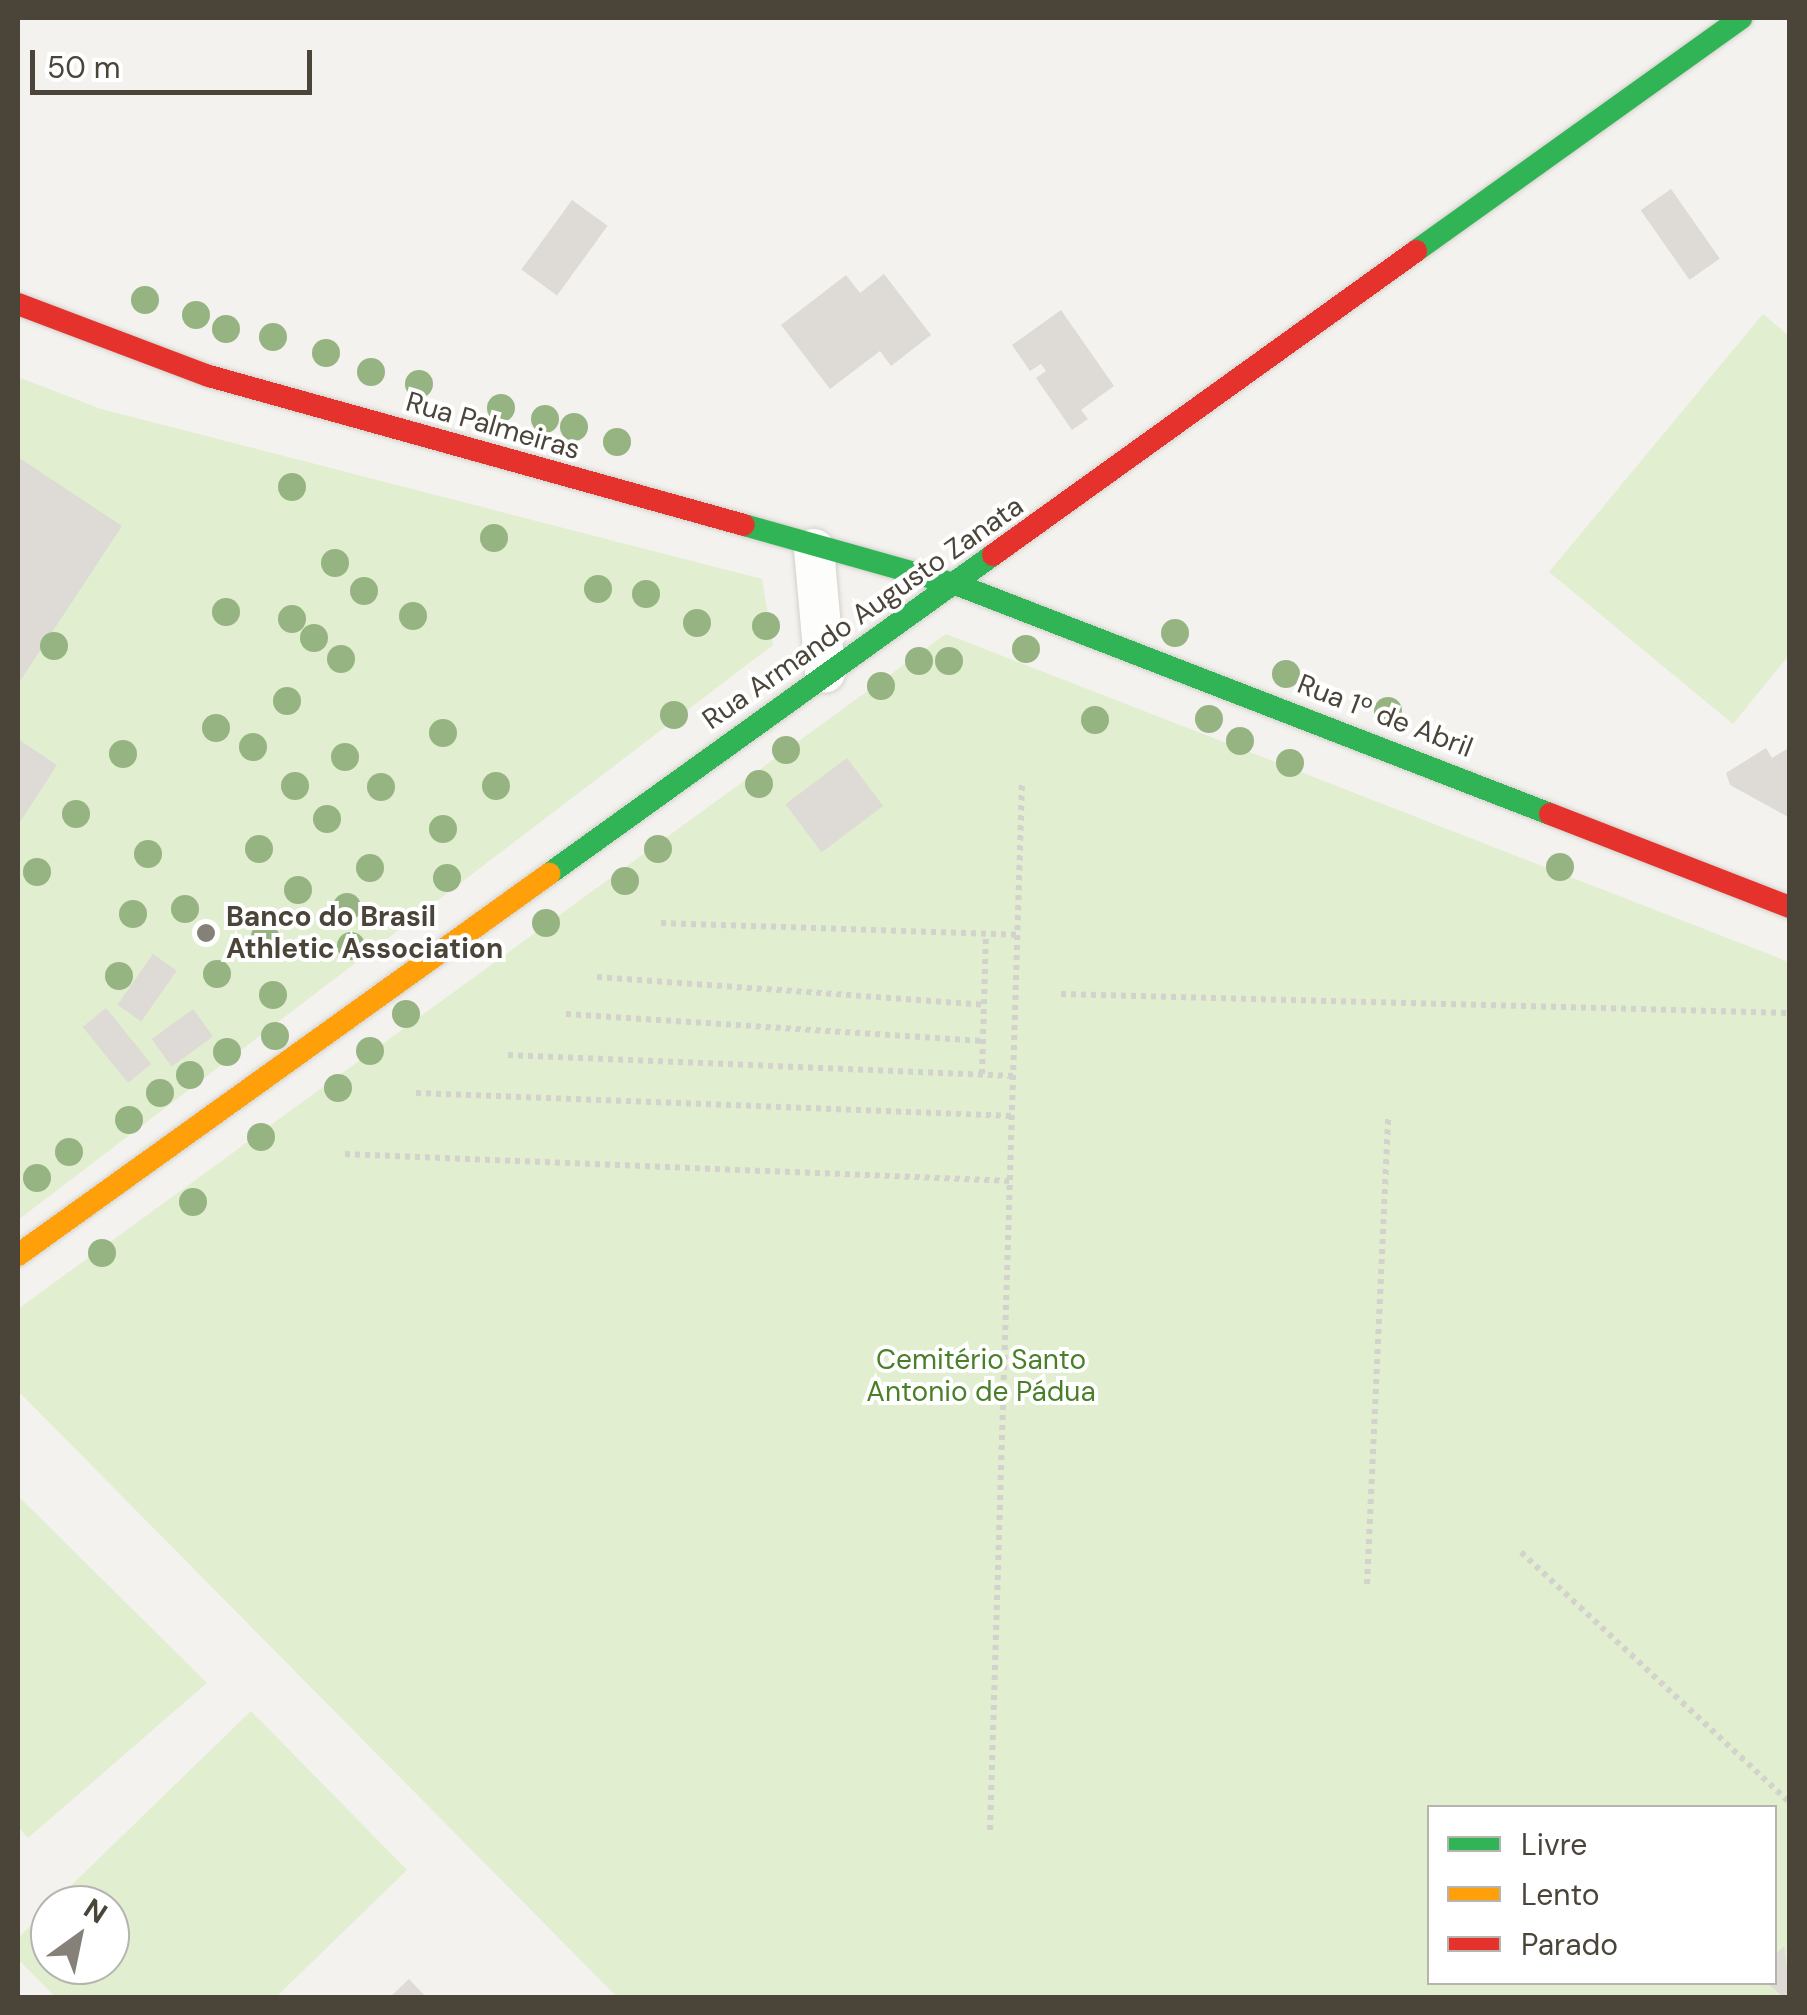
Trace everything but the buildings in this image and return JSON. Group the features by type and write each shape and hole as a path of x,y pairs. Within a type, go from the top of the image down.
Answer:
{"street":[{"name":"Rua Armando Augusto Zanata","path":"18,1255 825,673 958,585 1741,18"},
{"name":"Rua Palmeiras","path":"18,304 78,333 210,376 814,548 958,585"},
{"path":"814,548 825,673"},
{"name":"Rua 1º de Abril","path":"958,585 1790,906"}],"path":[{"path":"990,1830 1013,1181 1022,781"},
{"path":"661,923 1018,935"},
{"path":"982,1074 986,935"},
{"path":"597,977 984,1004"},
{"path":"1061,994 1790,1012"},
{"path":"566,1014 984,1041"},
{"path":"508,1055 1015,1076"},
{"path":"416,1093 1014,1116"},
{"path":"1367,1584 1388,1116"},
{"path":"345,1154 1013,1181"},
{"path":"1521,1552 1790,1803"}],"green space":[{"path":"1763,314 1789,336 1789,655 1733,724 1549,572"},
{"name":"Banco do Brasil Athletic Association","path":"18,377 101,409 762,579 773,645 18,1220"},
{"name":"Cemitério Santo Antonio de Pádua","path":"946,634 1789,962 1789,1997 617,1997 18,1391 18,1309"},
{"path":"18,1496 207,1683 28,1838 18,1827"},
{"path":"251,1711 407,1870 276,1997 55,1997 43,1985 130,1985 130,1885 72,1885"},
{"path":"30,1926 30,1971 18,1959 18,1938"}],"traffic: fast":[{"path":"1416,251 1741,18"},
{"path":"744,525 958,585 1550,814"},
{"path":"549,874 993,555"}],"traffic: slow":[{"path":"18,1255 549,874"}],"traffic: jam":[{"path":"993,555 1416,251"},
{"path":"18,304 209,376 744,525"},
{"path":"1550,814 1790,907"}],"place":[{"name":"Banco do Brasil Athletic Association","path":"206,933"}]}
